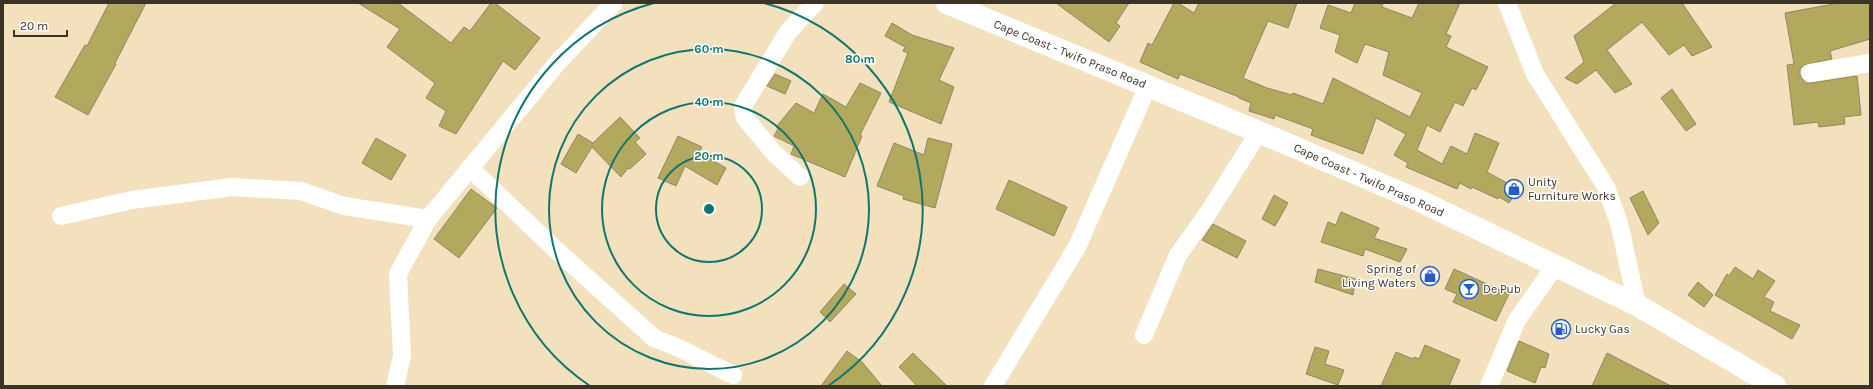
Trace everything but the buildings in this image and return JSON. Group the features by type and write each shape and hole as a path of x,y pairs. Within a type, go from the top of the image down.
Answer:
{"main road":[{"name":"Cape Coast - Twifo Praso Road","path":"947,3 1259,132 1420,201 1637,304 1775,386"}],"street":[{"path":"800,177 774,153 745,118 743,106 788,32 815,3"},
{"path":"1506,3 1535,74 1606,186 1619,223 1637,304"},
{"path":"395,386 402,356 398,274 428,219 558,62 612,4"},
{"path":"1810,73 1870,63"},
{"path":"993,386 1078,247 1148,86"},
{"path":"1144,335 1178,255 1208,213 1259,132"},
{"path":"470,168 554,248 654,338 681,349 733,375"},
{"path":"61,216 132,200 232,187 301,191 344,206 428,219"},
{"path":"1489,386 1517,320 1555,266"}],"place":[{"name":"Unity Furniture Works","path":"1514,189"},
{"name":"Spring of Living Waters","path":"1430,276"},
{"name":"De Pub","path":"1469,289"},
{"name":"Lucky Gas","path":"1561,329"}]}
